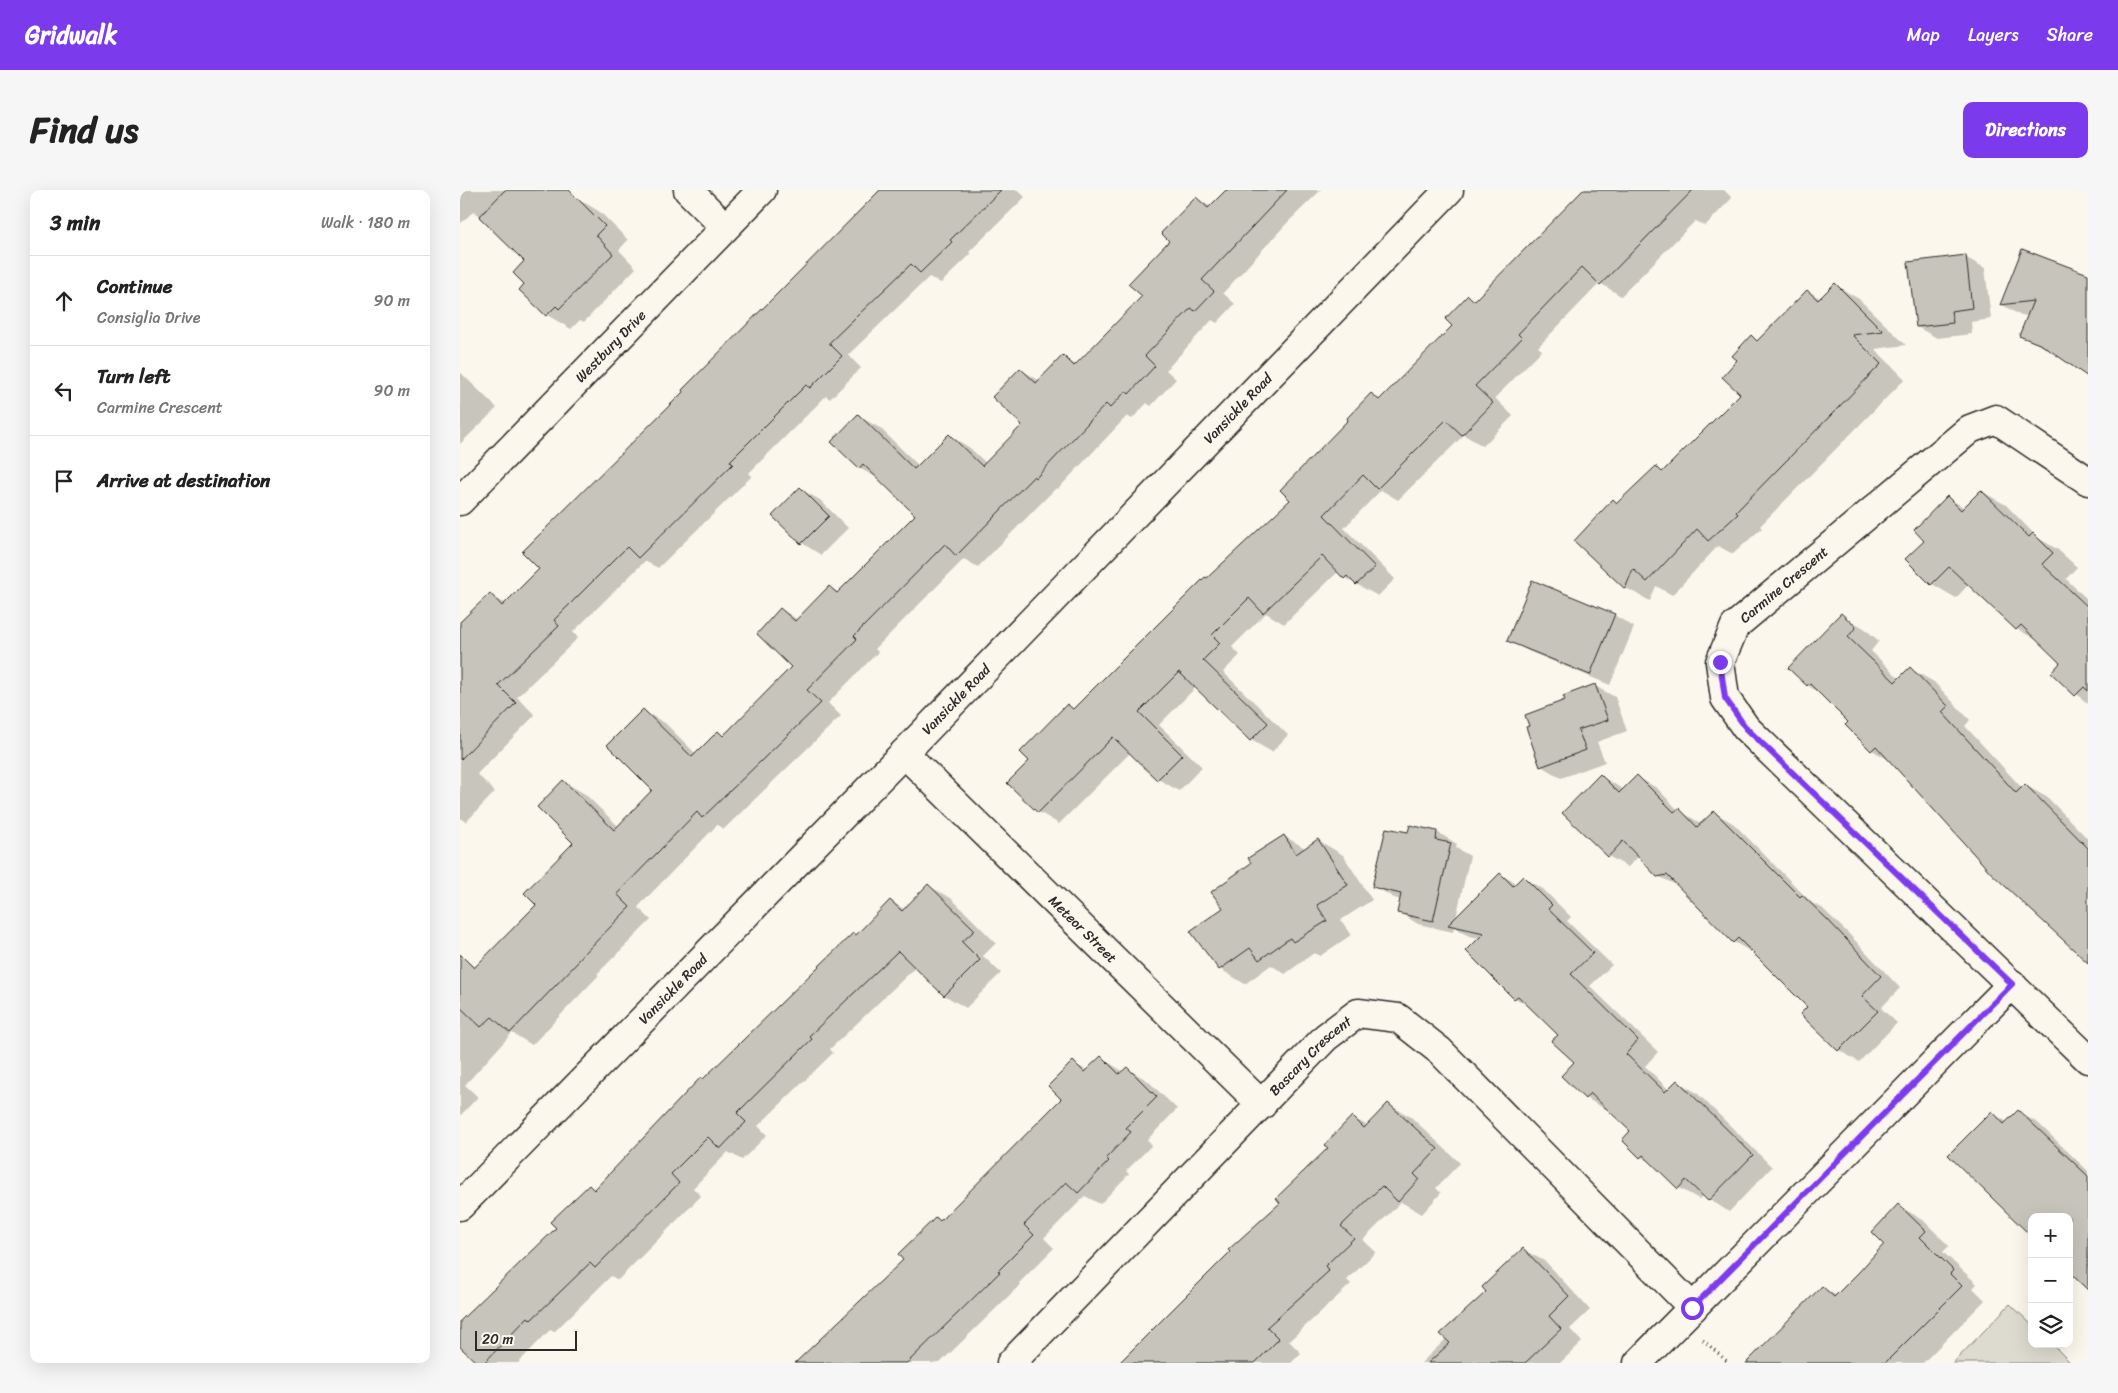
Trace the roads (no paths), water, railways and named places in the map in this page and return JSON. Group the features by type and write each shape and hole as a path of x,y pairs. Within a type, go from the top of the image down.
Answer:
{"street":[{"path":"688,190 725,227"},
{"name":"Westbury Drive","path":"460,501 762,190"},
{"name":"Vansickle Road","path":"460,1206 904,753 1449,190"},
{"name":"Carmine Crescent","path":"2088,481 1996,419 1970,430 1735,626 1720,662 1725,698 1746,728 2088,1059"},
{"name":"Meteor Street","path":"904,753 1262,1105"},
{"path":"1638,1363 2012,984"},
{"name":"Bascary Crescent","path":"1011,1363 1326,1037 1358,1013 1398,1018 1440,1050 1692,1308"}]}
